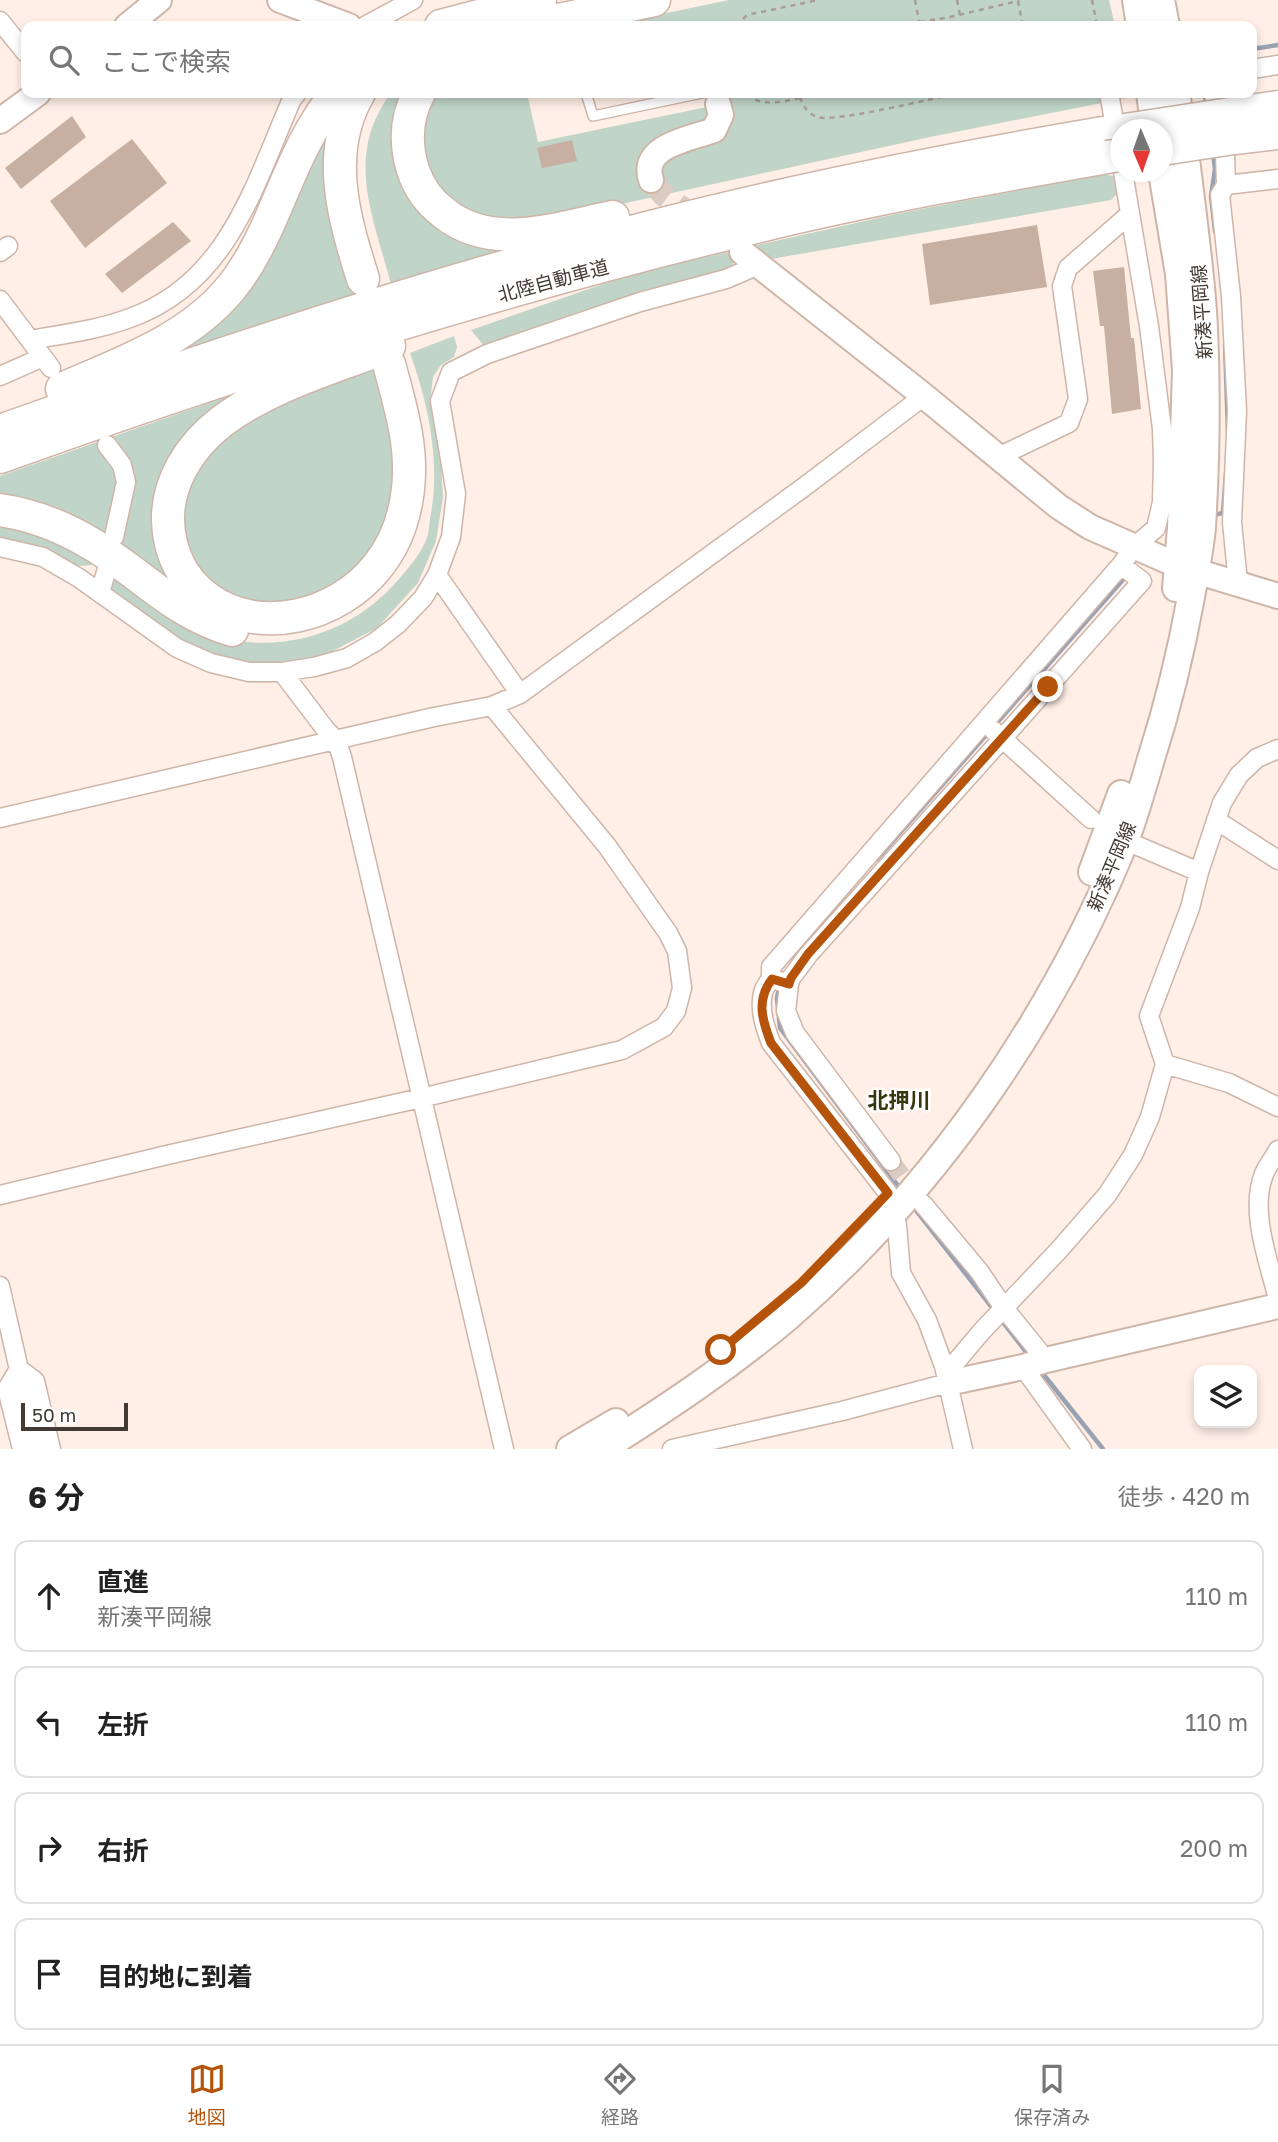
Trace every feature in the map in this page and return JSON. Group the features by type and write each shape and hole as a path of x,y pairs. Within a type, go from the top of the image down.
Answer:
{"highway":[{"path":"489,21 654,0"},
{"path":"0,416 149,349 192,324 212,308 230,289 255,250 310,132 334,98"},
{"path":"356,98 343,132 339,165 342,202 352,244 370,277 353,179 355,141 372,98"},
{"path":"416,98 408,122 407,141 416,178 425,194 452,220 469,229 489,234 530,233 951,154 995,151"},
{"name":"北陸自動車道","path":"1173,131 1226,115 1278,107"},
{"name":"北陸自動車道","path":"1173,144 1226,115 1278,133"},
{"name":"北陸自動車道","path":"0,431 314,324 559,251 754,202 995,151 1110,148"},
{"name":"北陸自動車道","path":"0,457 99,421 332,344 593,268 756,226 1110,149"},
{"path":"0,510 36,518 76,535 97,547 175,604 213,624 254,633 275,634 296,631 335,619 370,596 384,582 408,545 419,514 423,483 422,443 413,398 396,362 410,467 405,511 389,550 377,567 346,595 328,605 291,617 250,617 215,604 187,580 175,558 168,530 168,512 171,491 190,454 220,424 257,399 593,268"}],"main road":[{"path":"1136,0 1139,21"},
{"path":"1161,0 1165,21"},
{"path":"1151,98 1154,119"},
{"name":"新湊平岡線","path":"1182,98 1204,326 1205,440 1202,530 1187,568"},
{"name":"新湊平岡線","path":"570,1449 640,1408 721,1350 891,1202 965,1125 1030,1030 1087,922 1125,840 1162,727 1182,648 1187,568 1186,370 1179,274 1164,182"},
{"name":"新湊平岡線","path":"602,1449 670,1407 738,1357 790,1314 860,1248 891,1202"}],"street":[{"path":"133,21 159,0"},
{"path":"281,0 336,21"},
{"path":"374,21 413,0"},
{"path":"0,21 21,47"},
{"path":"1257,68 1278,65"},
{"path":"0,121 31,98"},
{"path":"31,340 100,327 130,318 158,306 205,270 237,222 293,98"},
{"path":"651,180 649,163 658,152 672,143 714,130 721,116 712,98"},
{"path":"1110,98 1113,119"},
{"path":"1226,115 1226,185 1220,195 1231,296 1237,411 1232,522 1238,583"},
{"path":"1226,185 1278,179"},
{"path":"891,1161 795,1033 786,1011 781,981 771,967 983,722 1129,564 1156,528 1162,502 1162,429 1149,326 1124,182"},
{"path":"998,457 1069,423 1078,399 1062,286 1068,268 1130,214"},
{"path":"0,547 43,558 79,578 177,648 211,663 248,672 282,673 347,658 375,642 398,624 423,598 436,575 451,537 456,494 440,401 450,372 487,354 640,302 726,279 751,259 1059,507 1090,527 1129,564 1142,581 808,954 791,978 763,991 762,1020 771,1043 891,1202 901,1273 927,1320 944,1366 963,1449"},
{"path":"0,300 47,362 0,376"},
{"path":"0,818 492,706 520,694 924,396"},
{"path":"107,445 122,465 126,482 114,537"},
{"path":"1129,564 1187,568 1278,596"},
{"path":"100,593 106,572"},
{"path":"436,575 520,694"},
{"path":"282,673 326,730 337,740 504,1449"},
{"path":"0,1195 622,1049 664,1027 676,1011 682,988 677,951 668,933 607,846 492,706"},
{"path":"983,722 1091,819"},
{"path":"948,1383 955,1363 1099,1204 1133,1156 1150,1117 1166,1064 1149,1016 1190,908 1222,803 1239,775 1257,758 1278,749"},
{"path":"1216,820 1278,860"},
{"path":"1138,846 1199,872"},
{"path":"1166,1064 1229,1083 1278,1107"},
{"path":"1278,1150 1264,1174 1258,1217 1278,1299"},
{"path":"923,1204 979,1271 1004,1308 1082,1449"},
{"path":"0,1286 37,1449"},
{"path":"672,1449 1278,1306"},
{"path":"19,1369 7,1389 22,1449"},
{"path":"19,1369 35,1381 51,1449"}],"lane":[{"path":"588,98 593,116 706,98"}],"path":[{"path":"741,21 747,15 818,0"},
{"path":"915,0 919,21"},
{"path":"957,0 960,15"},
{"path":"933,21 1023,0"},
{"path":"1092,0 1096,21"},
{"path":"1018,1 1022,21"},
{"path":"752,98 769,103 795,98"},
{"path":"800,98 809,113 819,119 933,98"}],"green space":[{"path":"729,0 1109,0 1114,21 628,21"},
{"path":"388,98 410,98 415,195 543,241 391,284 367,186 369,139 377,116"},
{"path":"432,98 528,98 538,142 726,103 725,98 1127,98 935,136 580,213 504,222 458,208 427,168 420,145 422,117"},
{"path":"331,109 360,293 144,365 196,330"},
{"path":"1103,174 1110,175 1110,182 1118,182 1117,194 1111,200 771,259 748,247 896,214"},
{"path":"732,251 733,269 649,290 484,346 471,330 629,275"},
{"path":"454,336 457,347 454,357 441,365 433,377 431,393 443,497 436,541 418,583 377,628 329,653 302,662 263,667 241,666 177,642 119,597 110,586 112,573 224,637 256,643 279,642 324,632 364,611 399,579 427,538 433,498 434,456 428,414 410,353"},
{"path":"375,366 385,388 400,484 384,537 346,582 313,599 279,607 232,599 187,562 180,513 185,491 212,448 269,406"},
{"path":"286,376 174,466 184,591 0,503 0,476"},
{"path":"0,521 38,529 94,561 91,565 71,564 39,548 0,539"}],"building":[{"path":"72,116 86,137 21,189 5,168"},
{"path":"132,139 167,183 85,248 50,201"},
{"path":"572,140 577,161 542,168 537,148"},
{"path":"173,222 191,241 122,293 105,274"},
{"path":"1037,225 1047,287 930,305 922,244"},
{"path":"1124,267 1141,409 1112,414 1104,326 1100,326 1093,271"}],"waterway":[{"path":"1257,48 1278,45"},
{"path":"1205,98 1206,106"},
{"path":"1213,153 1215,169 1211,196 1215,231"},
{"path":"1225,344 1228,433"},
{"path":"1213,515 1223,513 1226,473"},
{"path":"877,859 1128,574"},
{"path":"779,986 777,998 780,1028 902,1191"},
{"path":"911,1204 994,1310"},
{"path":"999,1317 1030,1357"},
{"path":"1040,1370 1103,1449"}],"tunnel":[{"path":"651,180 664,195 702,223"},
{"path":"891,1161 918,1198"}],"district":[{"name":"北押川","path":"899,1100"}],"route":[{"path":"721,1350 801,1283 888,1193 771,1043 762,1020 763,991 772,979 789,984 808,954 1048,687"}]}
